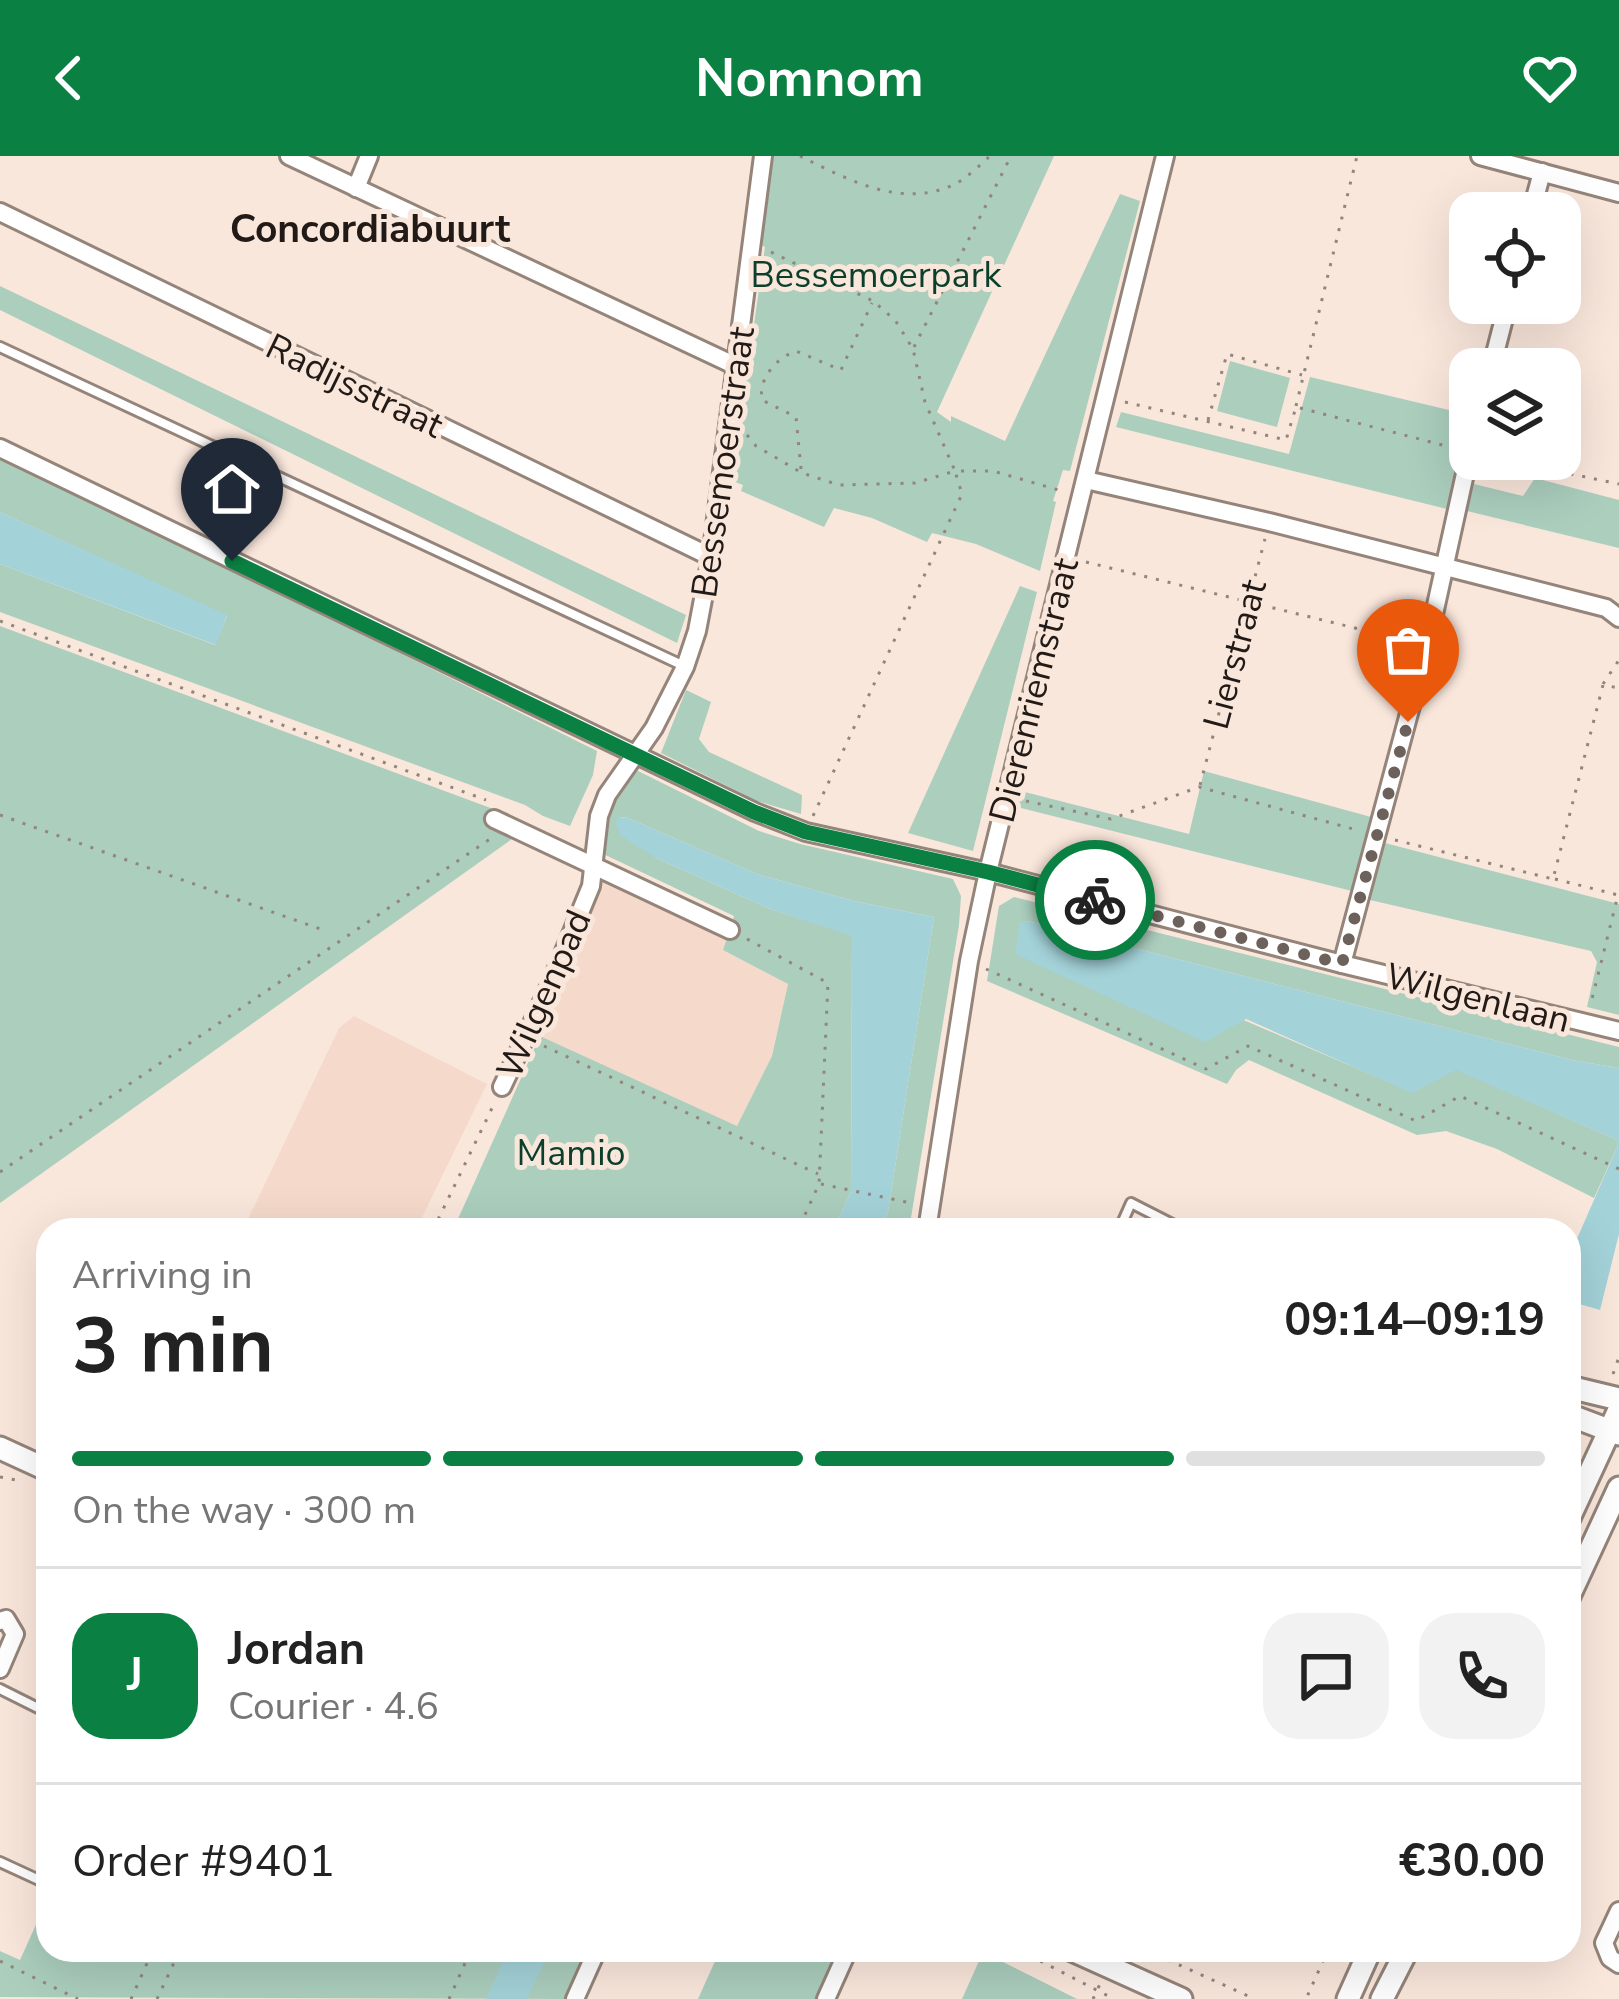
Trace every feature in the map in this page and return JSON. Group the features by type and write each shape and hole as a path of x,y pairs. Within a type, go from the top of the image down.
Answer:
{"main road":[{"path":"1581,1388 1615,1389"},
{"path":"1581,1418 1616,1425 1581,1494"},
{"path":"0,1448 36,1464"},
{"path":"1581,1571 1619,1488"},
{"path":"1120,1962 1181,1999"},
{"path":"1348,1999 1365,1962"},
{"path":"1382,1999 1400,1962"}],"street":[{"path":"289,156 736,366"},
{"path":"356,188 368,156"},
{"name":"Bessemoerstraat","path":"637,756 685,667 697,631 711,557 763,156"},
{"name":"Dierenriemstraat","path":"929,1218 969,961 988,872 1165,156"},
{"path":"1480,156 1619,193"},
{"path":"1537,192 1542,172"},
{"name":"Radijsstraat","path":"0,212 711,557"},
{"name":"Wilgenlaan","path":"0,448 754,812 806,832 988,872 1619,1031"},
{"path":"1342,964 1427,646 1464,480"},
{"path":"1083,488 1269,522 1606,608 1619,618"},
{"name":"Wilgenpad","path":"502,1088 591,886 598,816 607,795 637,756"},
{"path":"498,816 730,930"},
{"path":"0,1621 6,1619 15,1634 0,1669"},
{"path":"1619,1911 1604,1943 1610,1958 1619,1964"},
{"path":"575,1999 592,1962"},
{"path":"826,1999 843,1962"}],"lane":[{"path":"0,347 685,667"},
{"path":"1124,1218 1131,1203 1160,1218"},
{"path":"0,1689 36,1707"},
{"path":"0,1862 36,1879"}],"path":[{"path":"800,156 867,188 923,195 957,184 990,156"},
{"path":"914,349 1010,156"},
{"path":"1106,398 1286,440 1357,156"},
{"path":"752,243 873,302 895,320 914,349 925,402 962,494 806,832"},
{"path":"802,473 796,417 763,400 765,376 796,351 841,370 873,302"},
{"path":"1207,422 1227,354 1304,376"},
{"path":"1296,407 1449,447"},
{"path":"730,416 755,446 802,473 839,485 915,483 955,471 993,471 1083,488"},
{"path":"1581,476 1619,484"},
{"name":"Lierstraat","path":"1199,787 1269,522"},
{"path":"1066,558 1427,646"},
{"path":"0,620 498,816"},
{"path":"1553,879 1603,686 1619,660"},
{"path":"1603,686 1619,688"},
{"path":"1006,797 1111,819 1199,787 1618,895 1586,1023"},
{"path":"0,815 323,930"},
{"path":"0,1172 498,816"},
{"path":"730,930 828,982 819,1184 803,1218"},
{"path":"969,961 1206,1070 1248,1046 1416,1121 1460,1096 1619,1169"},
{"path":"525,1037 819,1174"},
{"name":"Wilgenpad","path":"439,1218 502,1088"},
{"path":"819,1184 931,1207"},
{"path":"1615,1389 1619,1357"},
{"path":"0,1961 77,1999"},
{"path":"131,1999 148,1962"},
{"path":"157,1999 174,1962"},
{"path":"448,1999 465,1962"},
{"path":"1042,1962 1114,1999"},
{"path":"1173,1962 1255,1999"},
{"path":"1306,1999 1323,1962"}],"shaded area":[{"path":"602,879 727,935 723,950 788,984 772,1056 737,1126 540,1036"},
{"path":"354,1016 487,1084 422,1218 248,1218 339,1028"}],"green space":[{"name":"Bessemoerpark","path":"769,156 1054,156 937,412 951,422 951,416 1005,441 1120,194 1140,201 1070,471 1063,470 1053,501 1040,571 976,544 932,533 927,542 872,518 834,508 824,527 741,491 743,485 735,482 765,247 759,244"},
{"path":"0,286 686,615 677,643 0,310"},
{"path":"1230,361 1290,378 1277,427 1217,411"},
{"path":"1310,377 1449,410 1449,480 1454,480 1447,509 1116,427 1121,412 1289,454"},
{"path":"0,454 597,751 593,775 570,826 525,805 0,612 0,564 215,645 227,616 0,512"},
{"path":"1534,480 1543,480 1619,500 1619,548 1467,511 1474,484 1523,496"},
{"path":"1020,586 1037,592 973,851 908,833"},
{"path":"0,626 504,813 526,829 0,1203"},
{"path":"686,690 711,702 699,739 709,752 802,795 801,814 757,801 661,753"},
{"name":"Mamio","path":"628,766 759,831 953,879 961,896 959,925 911,1218 885,1218 934,917 757,874 620,817 656,858 770,909 852,935 851,1191 839,1218 458,1218 540,1036 737,1126 772,1056 788,984 723,950 734,916 588,843 609,789"},
{"path":"1204,771 1371,817 1352,891 1013,806 1017,790 1189,834"},
{"path":"1385,843 1619,904 1619,1015 1587,1007 1597,962 1591,951 1370,900"},
{"path":"1014,897 1619,1047 1619,1068 1572,1060 1028,921 1019,924 1412,1092 1456,1069 1615,1139 1618,1145 1594,1198 1497,1149 1446,1131 1417,1135 1249,1060 1227,1084 987,981 999,906"},
{"path":"36,1925 36,1962 582,1962 565,1999 0,1997 0,1951 20,1960"},
{"path":"715,1962 831,1962 815,1999 698,1999"},
{"path":"979,1962 1003,1962 1077,1999 962,1999"}],"water":[{"path":"0,512 227,615 216,645 0,564"},
{"path":"628,818 757,874 934,917 885,1218 839,1218 851,1191 852,936 770,909 656,858 621,836 615,821"},
{"path":"1028,921 1619,1068 1619,1234 1600,1310 1581,1304 1581,1230 1618,1145 1615,1139 1456,1070 1412,1093 1246,1019 1205,1042 1015,954 1020,923"},
{"path":"503,1962 544,1962 527,1999 486,1999"}],"way so far":[{"path":"1095,900 1342,964 1408,722"}],"district":[{"name":"Concordiabuurt","path":"370,228"}],"route":[{"path":"232,561 754,812 806,832 1095,900"}]}
